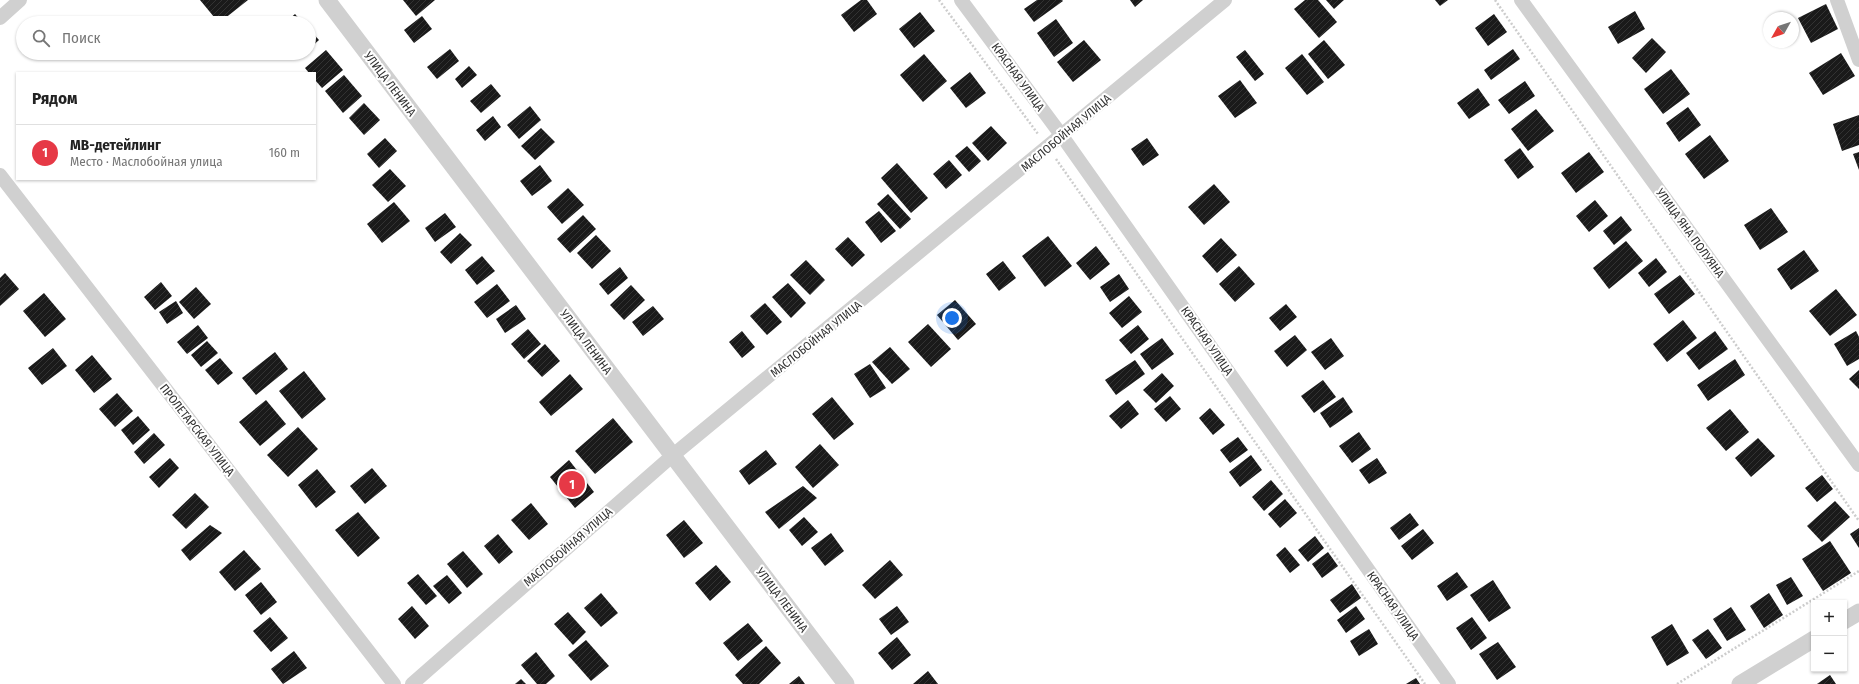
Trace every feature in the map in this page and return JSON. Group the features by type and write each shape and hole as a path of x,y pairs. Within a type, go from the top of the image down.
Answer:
{"street":[{"path":"0,18 20,0"},
{"name":"УЛИЦА ЛЕНИНА","path":"327,0 846,684"},
{"name":"КРАСНАЯ УЛИЦА","path":"961,0 1062,136 1449,684"},
{"name":"МАСЛОБОЙНАЯ УЛИЦА","path":"412,684 672,456 1048,148 1225,0"},
{"name":"УЛИЦА ЯНА ПОЛУЯНА","path":"1521,0 1859,465"},
{"path":"1837,0 1859,60"},
{"name":"ПРОЛЕТАРСКАЯ УЛИЦА","path":"0,175 394,684"},
{"path":"1847,619 1859,612"},
{"path":"1740,684 1811,641"}],"path":[{"path":"939,0 1048,148 1425,684"},
{"path":"1495,0 1859,521"},
{"path":"1677,684 1859,571"}],"building":[{"path":"200,0 248,0 228,16 213,16"},
{"path":"403,0 435,0 416,16"},
{"path":"861,0 867,0 877,14 854,32 841,15"},
{"path":"1037,0 1063,1 1034,22 1024,9"},
{"path":"1130,0 1143,0 1135,7"},
{"path":"1305,0 1318,0 1337,22 1319,38 1294,9"},
{"path":"1326,0 1344,0 1334,9"},
{"path":"1435,0 1448,0 1440,6"},
{"path":"1826,4 1838,29 1811,43 1799,18"},
{"path":"1635,11 1645,29 1618,44 1608,27"},
{"path":"920,12 935,31 914,48 899,29"},
{"path":"1494,14 1507,32 1488,46 1475,28"},
{"path":"422,16 432,29 414,43 404,30"},
{"path":"1056,19 1073,43 1054,57 1037,33"},
{"path":"1652,38 1666,52 1646,73 1632,58"},
{"path":"1084,40 1101,60 1073,82 1057,62"},
{"path":"1324,40 1345,65 1328,79 1308,54"},
{"path":"450,49 459,61 437,79 427,67"},
{"path":"1513,49 1520,59 1491,80 1484,70"},
{"path":"326,50 343,70 322,88 316,81 316,72 308,72 305,68"},
{"path":"1245,50 1264,74 1255,81 1236,57"},
{"path":"1841,53 1855,76 1823,95 1809,73"},
{"path":"924,54 947,81 923,102 900,75"},
{"path":"1302,54 1324,82 1307,95 1285,68"},
{"path":"469,66 477,75 462,88 455,79"},
{"path":"1671,69 1690,94 1663,114 1644,89"},
{"path":"970,72 986,93 966,108 950,88"},
{"path":"344,75 362,96 343,113 325,91"},
{"path":"1240,80 1257,103 1235,118 1218,96"},
{"path":"1525,81 1535,96 1509,114 1498,100"},
{"path":"491,84 501,96 481,113 470,101"},
{"path":"1478,88 1490,105 1469,119 1457,103"},
{"path":"364,103 380,120 364,135 349,118"},
{"path":"530,106 541,120 519,139 507,125"},
{"path":"1688,107 1701,125 1679,142 1666,123"},
{"path":"1536,109 1554,131 1528,151 1511,129"},
{"path":"1859,115 1859,145 1842,151 1833,124"},
{"path":"493,116 501,127 485,141 476,130"},
{"path":"991,126 1007,143 988,161 972,143"},
{"path":"541,128 555,142 535,160 521,146"},
{"path":"1710,135 1729,161 1704,179 1685,154"},
{"path":"385,138 397,151 379,168 367,154"},
{"path":"1147,138 1159,155 1143,166 1131,149"},
{"path":"967,146 981,161 969,172 955,156"},
{"path":"1520,148 1534,167 1518,179 1504,160"},
{"path":"1589,152 1604,172 1576,193 1561,173"},
{"path":"1859,152 1859,170 1853,154"},
{"path":"949,160 962,175 946,189 933,174"},
{"path":"897,163 928,198 911,213 881,178"},
{"path":"540,165 552,181 532,196 520,181"},
{"path":"390,169 406,186 388,202 372,185"},
{"path":"1214,184 1230,202 1204,225 1188,207"},
{"path":"568,188 584,205 562,224 547,207"},
{"path":"888,194 911,219 900,229 877,204"},
{"path":"1595,200 1608,216 1589,232 1576,216"},
{"path":"394,202 410,221 382,243 367,224"},
{"path":"1771,208 1788,232 1760,250 1744,225"},
{"path":"879,211 896,231 881,243 865,222"},
{"path":"445,213 456,227 435,242 425,228"},
{"path":"583,215 596,229 570,253 557,239"},
{"path":"1621,216 1632,230 1614,245 1603,231"},
{"path":"460,233 472,245 451,264 440,252"},
{"path":"596,235 611,251 592,269 577,253"},
{"path":"1048,236 1072,266 1045,287 1022,256"},
{"path":"848,237 865,255 852,267 835,249"},
{"path":"1221,238 1237,255 1217,273 1202,256"},
{"path":"1626,241 1643,261 1609,289 1593,268"},
{"path":"1096,246 1110,264 1090,280 1076,263"},
{"path":"1804,250 1819,271 1791,290 1777,269"},
{"path":"482,256 495,271 477,285 465,270"},
{"path":"1656,258 1667,272 1649,287 1638,273"},
{"path":"806,260 825,280 810,295 790,275"},
{"path":"1003,261 1016,278 999,291 986,274"},
{"path":"1239,266 1255,284 1235,302 1219,284"},
{"path":"620,267 628,278 608,295 599,284"},
{"path":"5,273 19,289 0,306 0,278"},
{"path":"1119,274 1129,289 1110,302 1100,287"},
{"path":"1680,275 1695,294 1669,314 1654,294"},
{"path":"161,282 172,296 155,310 144,297"},
{"path":"788,283 806,303 791,318 772,297"},
{"path":"497,284 510,301 487,318 474,302"},
{"path":"631,285 645,300 624,320 610,305"},
{"path":"196,287 211,304 194,319 179,302"},
{"path":"1836,289 1857,315 1830,336 1809,311"},
{"path":"44,293 66,319 45,337 23,311"},
{"path":"1129,296 1142,312 1122,328 1109,313"},
{"path":"955,300 976,324 958,340 937,315"},
{"path":"176,301 183,313 167,324 159,312"},
{"path":"765,303 782,322 767,335 750,316"},
{"path":"1286,304 1297,317 1280,331 1269,318"},
{"path":"516,305 526,319 505,333 496,319"},
{"path":"653,306 664,319 643,336 632,322"},
{"path":"1683,320 1697,338 1667,362 1653,344"},
{"path":"928,324 951,349 931,367 908,342"},
{"path":"198,325 208,338 187,354 177,342"},
{"path":"1138,325 1149,339 1131,354 1119,340"},
{"path":"528,329 541,344 524,359 511,344"},
{"path":"742,331 755,347 742,358 729,342"},
{"path":"1715,331 1728,349 1699,370 1686,353"},
{"path":"1856,331 1859,337 1859,359 1847,366 1834,344"},
{"path":"1295,335 1307,350 1287,367 1274,351"},
{"path":"1162,338 1174,354 1152,370 1140,354"},
{"path":"1331,338 1344,356 1325,370 1311,352"},
{"path":"207,341 218,353 201,367 191,355"},
{"path":"545,344 560,361 542,377 527,361"},
{"path":"890,347 910,369 892,384 872,362"},
{"path":"53,348 67,366 42,385 28,368"},
{"path":"275,352 288,369 256,395 242,378"},
{"path":"92,355 112,379 94,393 75,370"},
{"path":"220,358 233,373 218,385 205,370"},
{"path":"1735,359 1745,375 1708,401 1697,385"},
{"path":"1135,360 1145,374 1116,395 1105,380"},
{"path":"870,364 886,388 870,398 854,374"},
{"path":"1859,370 1859,389 1849,379"},
{"path":"304,371 326,399 302,419 279,391"},
{"path":"1162,373 1174,386 1156,403 1143,390"},
{"path":"570,374 583,389 551,416 539,402"},
{"path":"1323,380 1336,397 1314,413 1301,396"},
{"path":"117,393 133,411 115,427 99,409"},
{"path":"1170,396 1181,409 1166,422 1154,409"},
{"path":"832,397 854,424 834,440 812,414"},
{"path":"1343,397 1353,412 1330,428 1320,413"},
{"path":"266,400 286,424 260,446 239,422"},
{"path":"1128,400 1139,414 1121,429 1109,416"},
{"path":"1210,408 1225,425 1213,435 1199,418"},
{"path":"1730,409 1749,432 1726,451 1706,428"},
{"path":"138,416 150,430 133,445 121,430"},
{"path":"613,418 633,442 595,474 575,451"},
{"path":"298,427 318,449 288,477 267,455"},
{"path":"1359,432 1371,449 1352,463 1339,446"},
{"path":"154,433 165,445 144,464 134,452"},
{"path":"1238,437 1248,450 1230,463 1220,450"},
{"path":"1758,438 1775,456 1751,477 1735,458"},
{"path":"820,444 839,465 813,488 795,467"},
{"path":"766,450 777,464 749,485 739,471"},
{"path":"1251,455 1262,470 1240,487 1229,472"},
{"path":"170,458 179,468 159,488 149,477"},
{"path":"1377,458 1387,473 1369,484 1359,470"},
{"path":"569,460 594,492 575,508 550,477"},
{"path":"372,468 387,486 365,504 350,486"},
{"path":"317,469 336,492 316,508 298,485"},
{"path":"1822,475 1833,489 1817,502 1805,488"},
{"path":"1271,480 1283,494 1264,511 1252,497"},
{"path":"803,486 817,498 779,529 765,512"},
{"path":"195,493 209,507 186,529 172,515"},
{"path":"1285,499 1297,513 1280,528 1268,514"},
{"path":"1835,501 1850,517 1822,542 1807,526"},
{"path":"531,503 548,524 529,540 511,520"},
{"path":"358,512 380,538 358,557 335,530"},
{"path":"1410,513 1419,525 1399,540 1390,528"},
{"path":"804,517 818,532 802,546 789,530"},
{"path":"684,520 703,543 684,558 666,535"},
{"path":"210,525 222,533 190,561 181,550"},
{"path":"1859,528 1859,548 1850,534"},
{"path":"1423,529 1434,543 1412,560 1401,546"},
{"path":"831,533 844,551 825,566 811,548"},
{"path":"498,534 513,552 499,564 484,546"},
{"path":"1315,536 1324,548 1308,562 1298,550"},
{"path":"1830,541 1851,573 1823,591 1802,559"},
{"path":"1285,547 1300,565 1290,573 1276,555"},
{"path":"244,550 261,569 235,591 219,572"},
{"path":"463,551 483,574 467,588 447,564"},
{"path":"1328,552 1338,566 1322,578 1312,564"},
{"path":"890,560 903,575 875,599 862,585"},
{"path":"716,565 731,582 710,601 695,583"},
{"path":"1457,572 1468,587 1447,601 1437,586"},
{"path":"418,574 437,596 426,605 407,583"},
{"path":"447,575 462,593 449,604 433,586"},
{"path":"1791,577 1803,596 1787,605 1776,585"},
{"path":"1493,580 1511,608 1489,622 1470,595"},
{"path":"261,582 277,602 261,615 245,595"},
{"path":"1352,584 1361,598 1340,613 1330,600"},
{"path":"601,593 618,613 601,627 584,608"},
{"path":"1769,593 1783,615 1764,628 1750,606"},
{"path":"412,606 429,626 415,639 398,619"},
{"path":"897,606 909,622 891,635 879,619"},
{"path":"1356,606 1365,619 1346,633 1337,620"},
{"path":"1731,607 1746,630 1727,641 1713,619"},
{"path":"568,612 586,632 573,645 554,624"},
{"path":"270,617 288,638 271,652 253,631"},
{"path":"1472,617 1487,638 1471,650 1456,628"},
{"path":"748,623 763,641 738,661 723,643"},
{"path":"1672,624 1689,653 1667,666 1651,637"},
{"path":"1369,629 1378,644 1359,656 1350,641"},
{"path":"1708,629 1722,648 1706,659 1692,640"},
{"path":"897,637 911,655 892,670 878,653"},
{"path":"586,640 609,666 591,681 568,655"},
{"path":"1498,642 1516,667 1497,680 1479,654"},
{"path":"766,646 781,663 759,684 743,684 735,675"},
{"path":"294,651 307,668 283,684 271,669"},
{"path":"536,652 555,676 546,684 537,684 521,665"},
{"path":"928,671 938,684 913,684"},
{"path":"1830,675 1836,684 1817,684"},
{"path":"799,676 805,684 789,684"},
{"path":"1416,678 1420,684 1406,684"},
{"path":"521,679 526,684 515,684"}],"place":[{"name":"MB-детейлинг","path":"572,484"}]}
